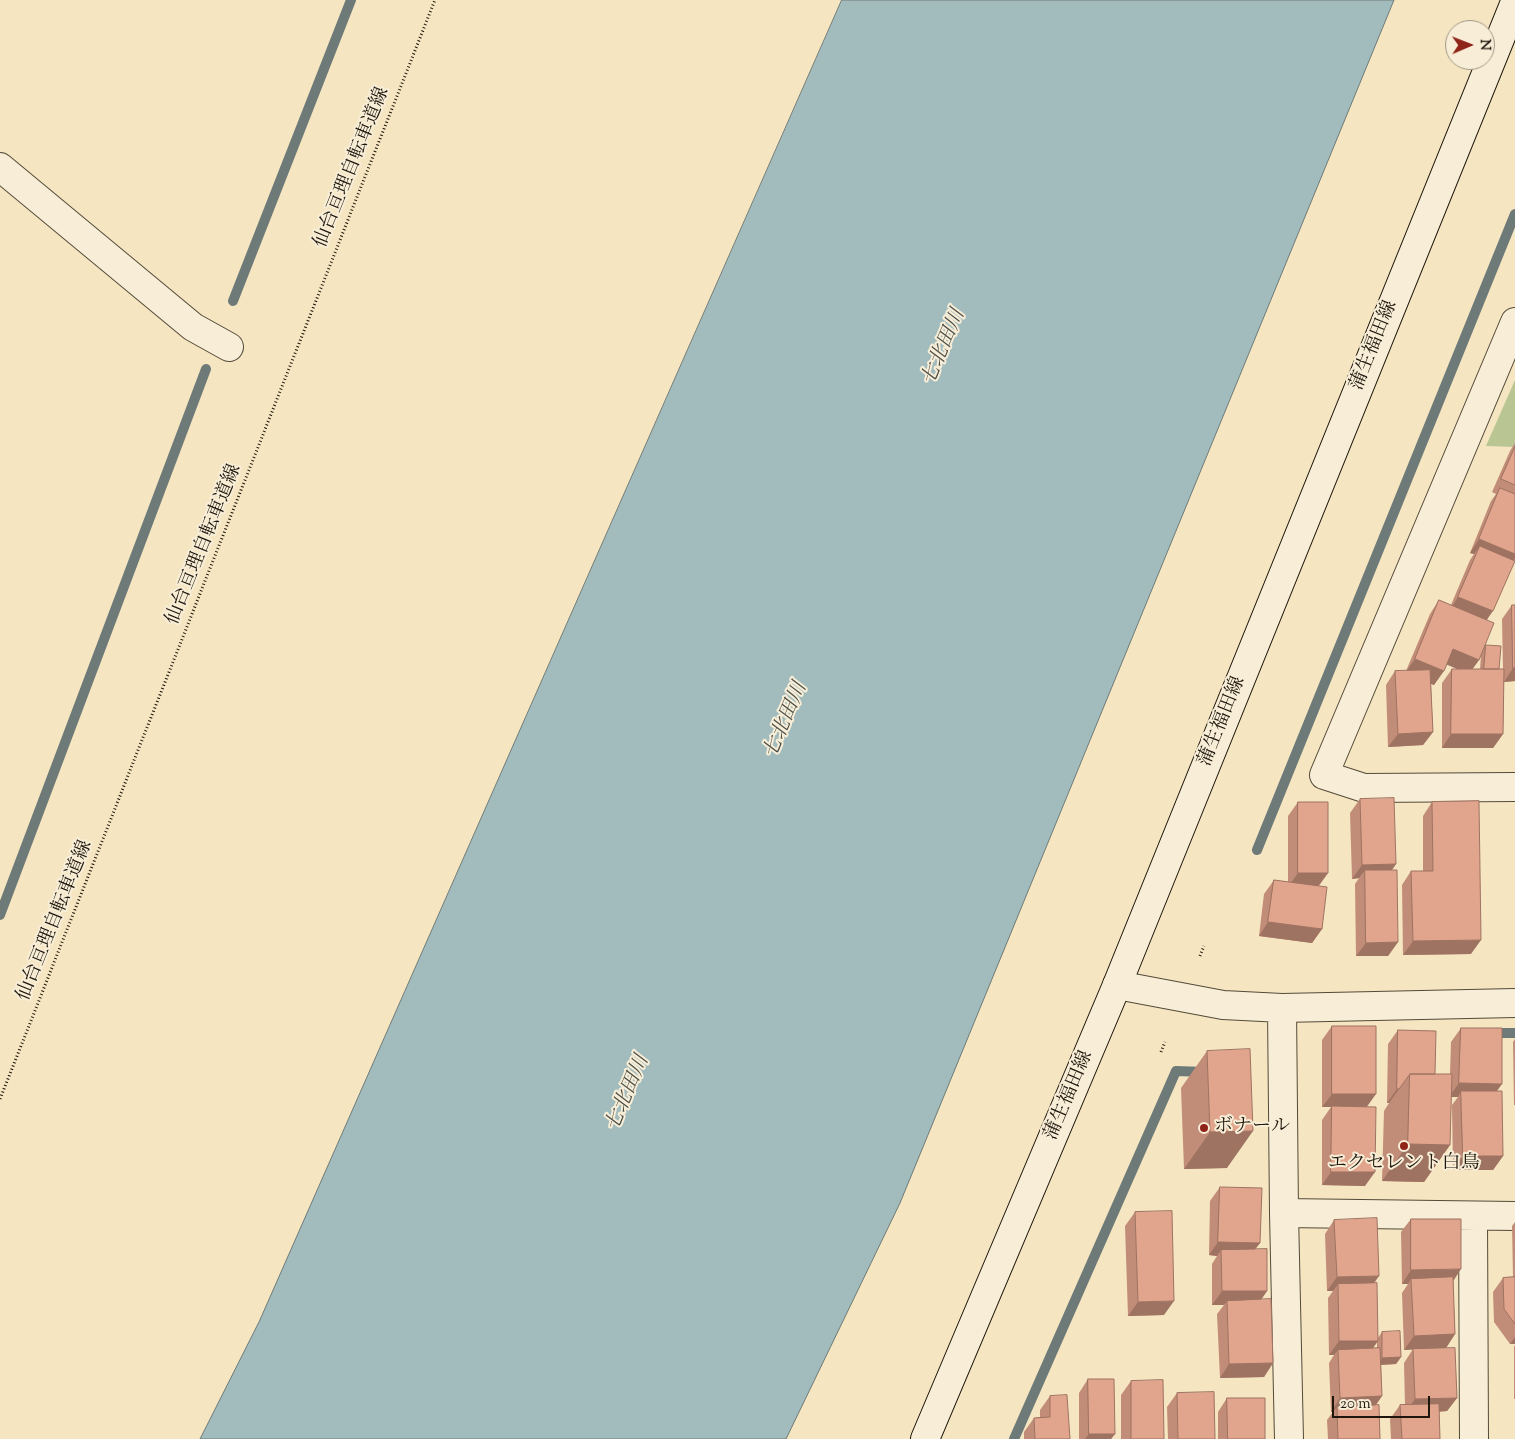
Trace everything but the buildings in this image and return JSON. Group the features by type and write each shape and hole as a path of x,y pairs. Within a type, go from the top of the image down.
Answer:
{"street":[{"name":"蒲生福田線","path":"925,1439 1117,985 1515,2"},
{"path":"0,167 193,327 229,346"},
{"path":"1515,322 1324,775 1364,788 1515,787"},
{"path":"1117,985 1224,1005 1282,1008 1515,1003"},
{"path":"1282,1008 1289,1439"},
{"path":"1284,1213 1473,1217 1515,1216"},
{"path":"1473,1217 1474,1439"}],"path":[{"name":"仙台亘理自転車道線","path":"0,1099 435,0"},
{"path":"1200,956 1204,946"},
{"path":"1161,1052 1165,1042"}],"green space":[{"path":"1515,380 1515,447 1486,446"}],"water":[{"name":"七北田川","path":"842,0 1394,0 900,1203 786,1439 200,1439 259,1322"}],"waterway":[{"path":"233,301 351,0"},
{"path":"1257,850 1515,214"},
{"path":"0,915 206,369"},
{"path":"1498,1033 1515,1033"},
{"path":"1014,1439 1176,1071 1205,1072"}],"place":[{"name":"ボナール","path":"1204,1128"},
{"name":"エクセレント白鳥","path":"1404,1146"}]}
